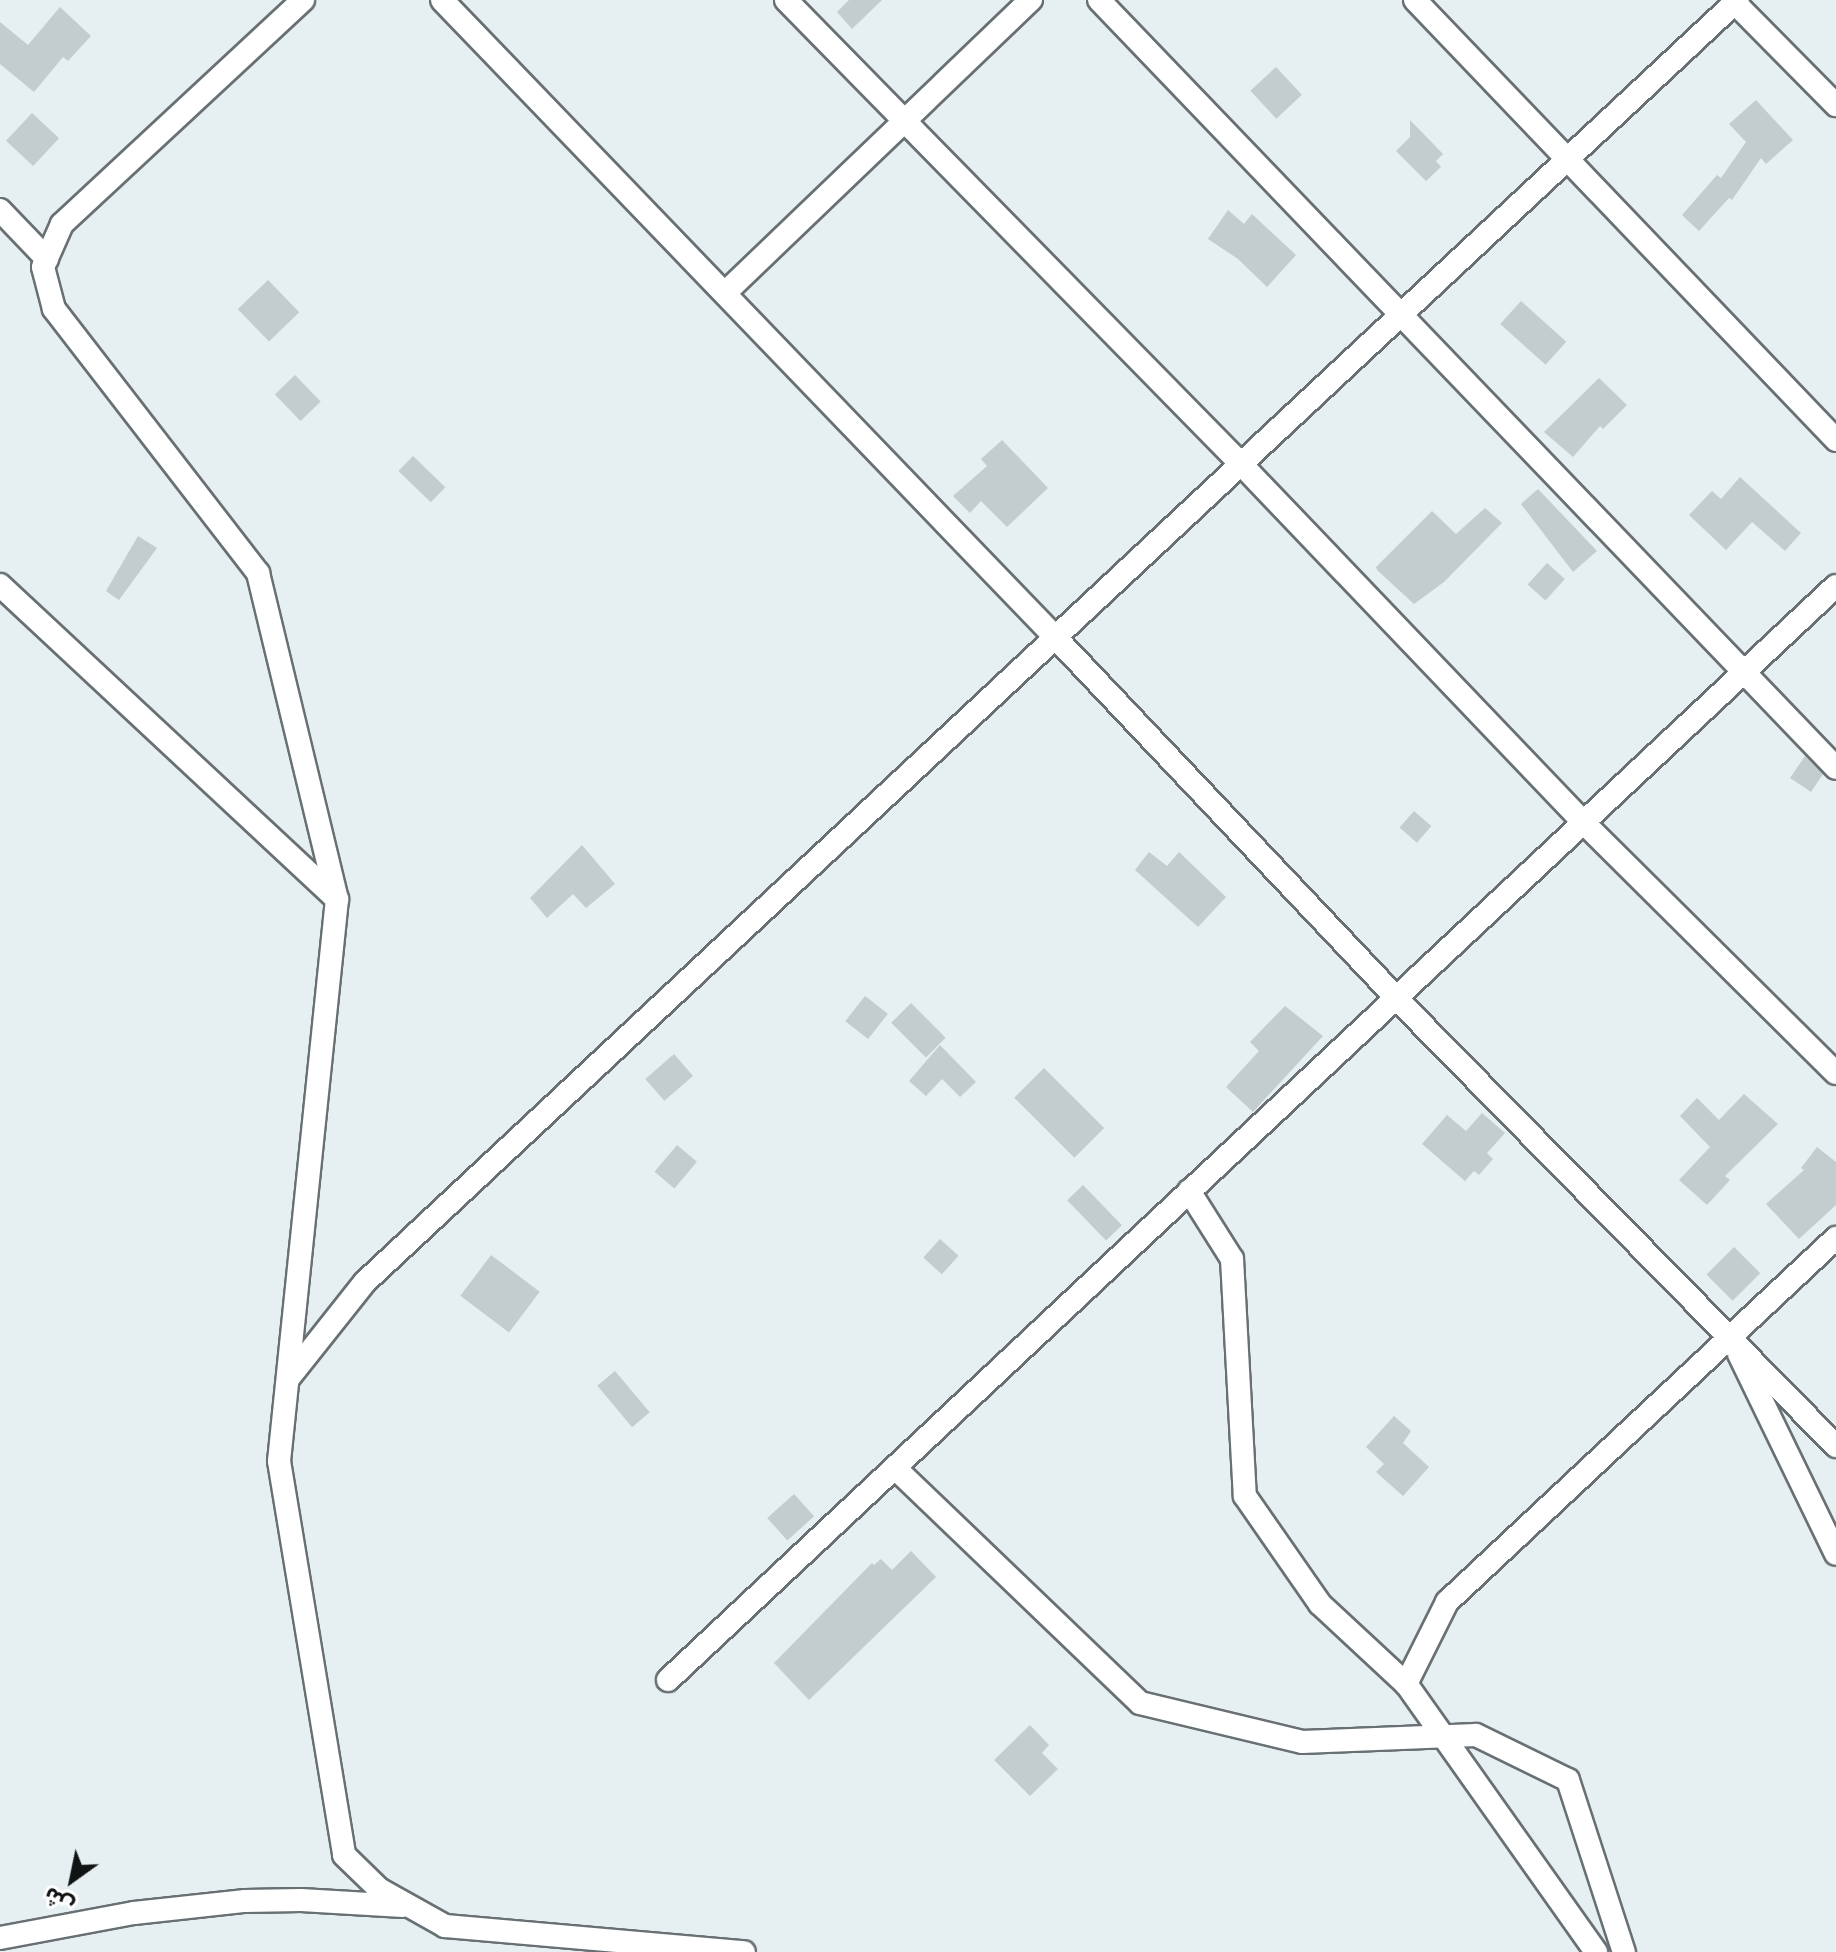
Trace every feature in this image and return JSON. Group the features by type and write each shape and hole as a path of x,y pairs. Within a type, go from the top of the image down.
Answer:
{"street":[{"path":"303,0 62,224 43,267 54,309 258,573 337,899 279,1461 344,1855 379,1889 445,1926 744,1952"},
{"path":"442,0 1056,638 1396,998 1836,1446"},
{"path":"786,0 1242,465 1583,822 1836,1073"},
{"path":"725,293 1031,0"},
{"path":"1099,0 1403,315 1742,674 1836,768"},
{"path":"1415,0 1836,440"},
{"path":"287,1379 365,1282 1570,159 1735,1 1836,105"},
{"path":"0,210 47,259"},
{"path":"0,585 337,899"},
{"path":"668,1680 1836,586"},
{"path":"1189,1191 1232,1259 1245,1496 1320,1604 1406,1684 1596,1952"},
{"path":"1406,1684 1447,1602 1836,1238"},
{"path":"1731,1337 1836,1554"},
{"path":"895,1468 1140,1703 1302,1742 1476,1735 1568,1780 1624,1952"},
{"path":"0,1938 134,1913 231,1902 301,1900 412,1907"}],"building":[{"path":"849,0 882,0 852,29 837,12"},
{"path":"60,7 91,36 68,61 63,57 34,92 0,64 0,22 28,45"},
{"path":"1276,67 1302,95 1276,119 1250,91"},
{"path":"1756,100 1793,140 1766,164 1761,158 1732,200 1729,198 1699,231 1682,215 1717,175 1721,178 1746,142 1729,124"},
{"path":"32,113 59,138 33,166 6,141"},
{"path":"1410,120 1443,154 1436,161 1441,167 1426,181 1396,151 1410,137"},
{"path":"1228,210 1244,224 1252,214 1296,255 1267,287 1238,259 1208,239"},
{"path":"268,280 299,312 269,342 238,309"},
{"path":"1521,301 1566,342 1546,365 1500,324"},
{"path":"295,375 321,402 301,421 275,394"},
{"path":"1599,378 1627,405 1603,429 1600,426 1573,457 1544,432"},
{"path":"1002,440 1048,488 1007,527 981,501 970,513 953,496 987,466 981,459"},
{"path":"413,456 445,487 431,502 398,471"},
{"path":"1740,477 1801,533 1785,551 1752,522 1726,550 1689,515 1712,491 1721,499"},
{"path":"1538,489 1597,551 1573,572 1521,504"},
{"path":"1485,508 1502,523 1444,582 1414,604 1377,570 1376,567 1432,511 1456,534"},
{"path":"138,536 157,548 119,600 106,591"},
{"path":"1547,563 1565,579 1545,601 1528,585"},
{"path":"1805,756 1823,774 1811,792 1790,778"},
{"path":"1414,811 1431,826 1417,843 1400,828"},
{"path":"582,845 615,884 586,908 573,894 547,918 530,898"},
{"path":"1149,852 1167,866 1179,852 1226,897 1198,927 1135,870"},
{"path":"865,996 888,1014 868,1039 845,1021"},
{"path":"911,1003 946,1038 926,1057 891,1023"},
{"path":"1285,1006 1323,1036 1253,1112 1226,1087 1259,1051 1250,1042"},
{"path":"940,1045 976,1082 960,1097 942,1079 926,1096 909,1081"},
{"path":"674,1054 693,1076 664,1101 645,1079"},
{"path":"1044,1068 1104,1128 1074,1158 1014,1098"},
{"path":"1744,1094 1778,1124 1725,1176 1730,1180 1707,1205 1679,1180 1710,1147 1680,1116 1697,1098 1719,1120"},
{"path":"1482,1113 1505,1133 1487,1153 1493,1159 1479,1175 1474,1171 1465,1181 1422,1144 1447,1115 1466,1131"},
{"path":"677,1145 697,1162 674,1189 655,1172"},
{"path":"1817,1147 1836,1162 1836,1205 1799,1239 1766,1204 1804,1170 1801,1168"},
{"path":"1083,1185 1122,1225 1106,1241 1067,1200"},
{"path":"940,1239 959,1256 942,1274 923,1258"},
{"path":"1734,1247 1760,1273 1733,1301 1706,1275"},
{"path":"491,1255 540,1292 509,1332 460,1296"},
{"path":"615,1371 650,1412 632,1427 597,1386"},
{"path":"1394,1416 1411,1431 1403,1443 1429,1467 1403,1496 1376,1472 1384,1464 1366,1447"},
{"path":"794,1494 814,1516 787,1540 767,1518"},
{"path":"911,1551 936,1577 809,1700 774,1663 872,1563 874,1565 881,1559 892,1570"},
{"path":"1030,1725 1049,1745 1042,1753 1058,1769 1030,1796 994,1760"}]}
